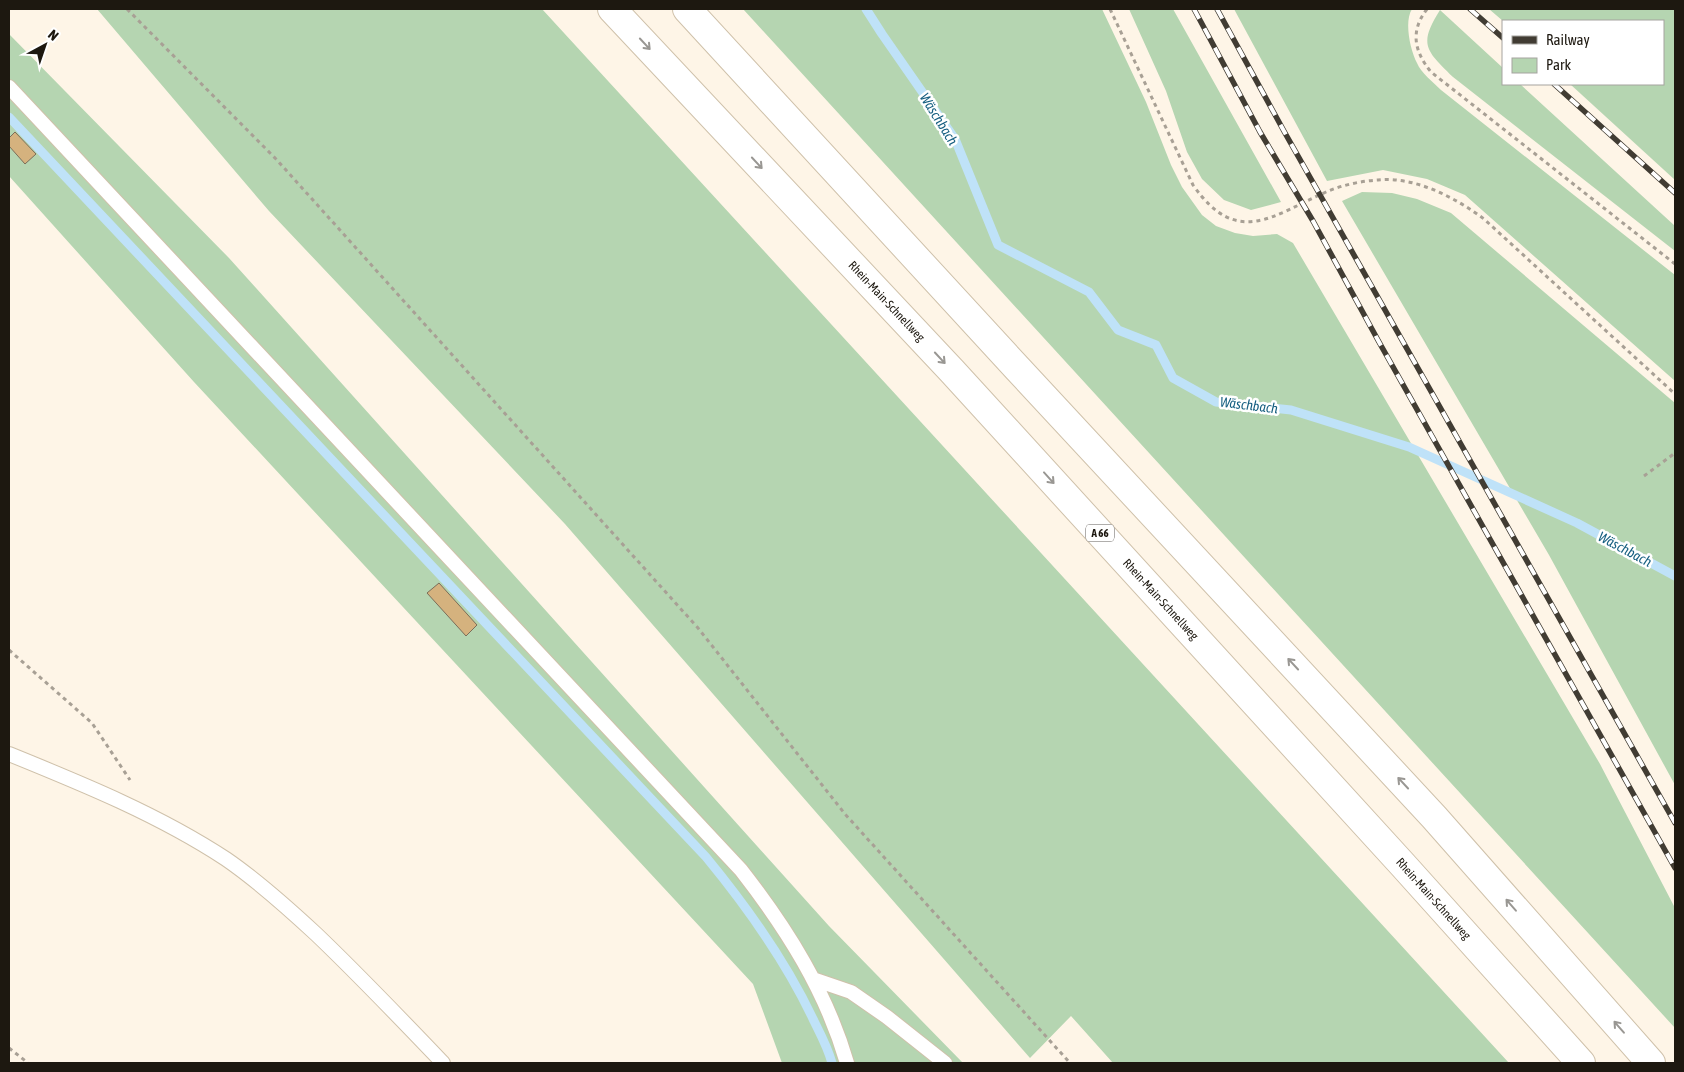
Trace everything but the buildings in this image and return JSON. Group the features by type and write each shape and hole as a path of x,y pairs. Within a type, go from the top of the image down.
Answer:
{"highway":[{"name":"Rhein-Main-Schnellweg","path":"612,9 952,371 1404,865 1581,1063"},
{"path":"687,9 1434,817 1651,1063"}],"lane":[{"path":"9,87 741,870 788,934 813,979 830,1014 847,1063"},
{"path":"9,754 93,788 156,819 226,860 284,904 357,973 443,1063"},
{"path":"813,979 851,992 887,1017 945,1063"}],"path":[{"path":"127,9 276,159 698,628 844,814 1070,1063"},
{"path":"1110,9 1193,185 1203,200 1215,210 1230,218 1244,222 1258,222 1281,214 1328,192 1356,183 1381,179 1397,180 1423,186 1467,206 1484,219 1675,394"},
{"path":"1427,9 1417,23 1416,32 1418,51 1430,72 1675,264"},
{"path":"1644,476 1675,453"},
{"path":"9,650 92,723 156,819"},
{"path":"9,1048 28,1063"}],"green space":[{"path":"97,9 542,9 1509,1063 1113,1063 1071,1016 1030,1058 565,524 269,211"},
{"path":"743,9 1102,9 1146,102 1171,165 1182,187 1202,215 1216,226 1235,233 1253,236 1277,234 1293,243 1600,764 1675,908 1675,1028"},
{"path":"1129,9 1173,9 1281,202 1251,210 1224,200 1202,179 1187,152 1166,91"},
{"path":"1234,9 1412,9 1408,21 1410,43 1414,57 1421,70 1441,90 1675,275 1675,381 1465,195 1427,179 1383,170 1327,181"},
{"path":"1489,9 1675,9 1675,180 1571,85 1664,85 1664,20 1502,20"},
{"path":"1440,10 1502,67 1502,85 1521,85 1675,226 1675,251 1453,77 1436,60 1428,46 1427,39"},
{"path":"9,34 229,258 829,926 963,1063 782,1063 753,984 194,382 9,176"},
{"path":"1362,192 1392,193 1417,199 1451,213 1675,403 1675,785 1549,555 1342,201"}],"waterway":[{"name":"Wäschbach","path":"866,9 955,139 998,245 1089,292 1118,330 1156,345 1173,378 1216,402 1291,410 1409,447 1577,523 1675,576"},
{"path":"9,117 706,857 737,896 779,956 803,999 832,1063"}],"railway":[{"path":"1194,9 1260,132 1313,221 1675,868"},
{"path":"1217,9 1285,133 1675,823"},
{"path":"1470,9 1502,37"},
{"path":"1555,85 1675,193"}]}
